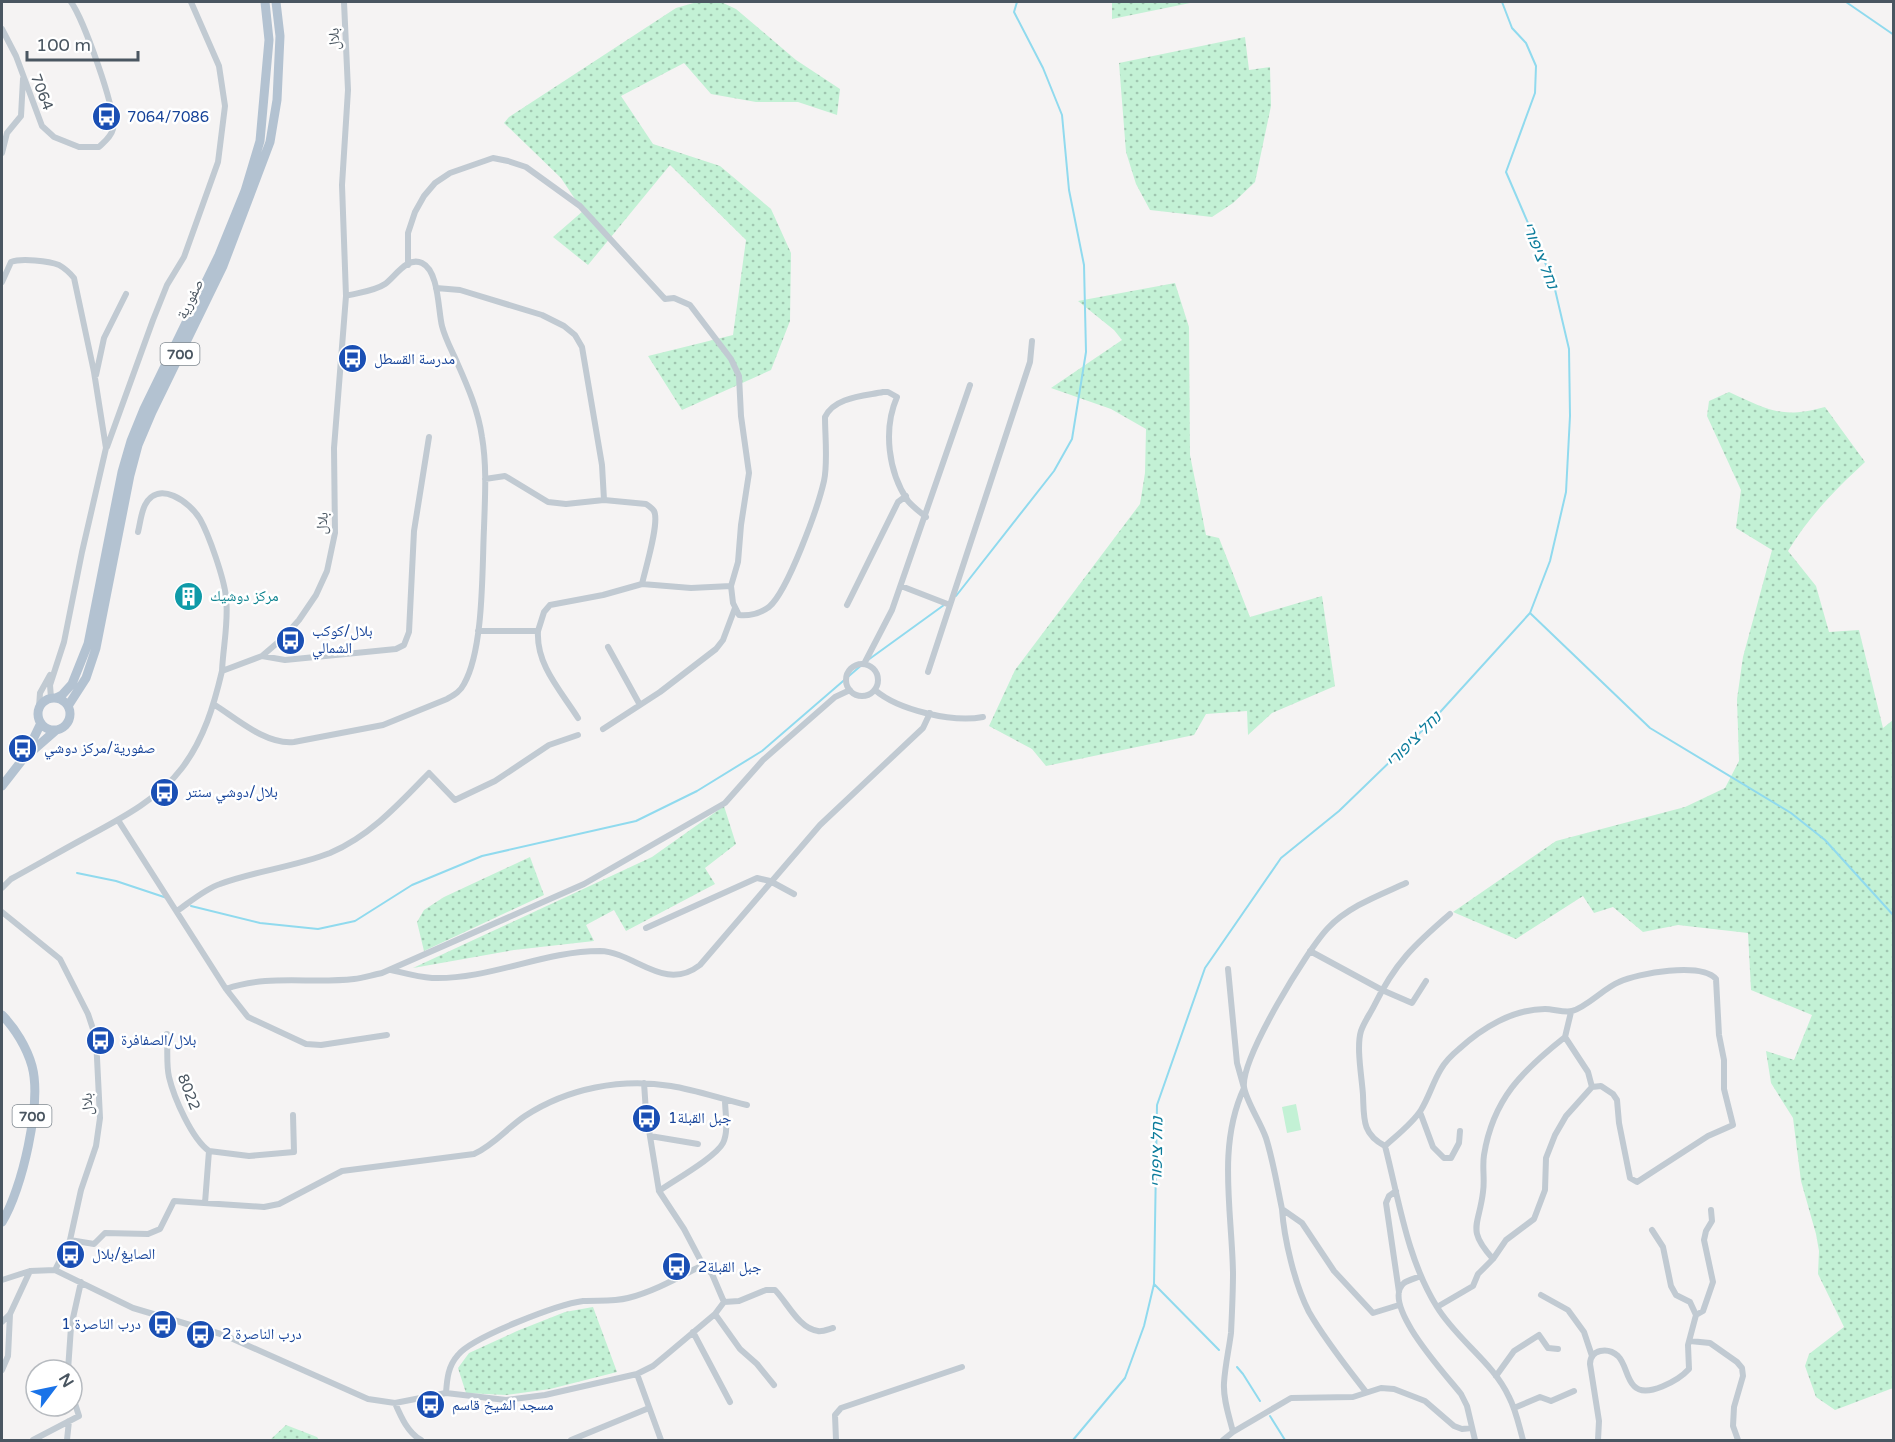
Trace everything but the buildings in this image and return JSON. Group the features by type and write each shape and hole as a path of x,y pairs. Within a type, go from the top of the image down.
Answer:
{"main road":[{"name":"صفورية","path":"53,698 62,695 72,684 88,644 122,472 131,441 219,255 245,191 261,141 269,40 265,2"},
{"name":"صفورية","path":"68,706 86,678 96,648 138,445 223,266 270,142 277,100 280,36 276,2"},
{"path":"53,698 68,706"},
{"name":"700","path":"39,707 53,698"},
{"name":"700","path":"2,786 23,759 55,730 69,722 68,706"},
{"path":"39,707 41,723 44,727 55,730"},
{"name":"700","path":"23,759 41,723"},
{"name":"700","path":"2,1014 21,1040 32,1065 34,1080 31,1130 8,1212 2,1222"}],"street":[{"name":"7064","path":"3,34 16,56 42,126 54,137 79,147 99,147 110,137 114,127 112,112 99,68 71,2"},
{"path":"53,698 50,685 64,642 106,448 167,285 184,257 218,162 225,106 219,66 191,2"},
{"name":"بلال","path":"222,671 262,656 299,620 316,595 327,571 334,533 334,448 346,296 342,184 348,90 344,2"},
{"path":"2,153 7,133 21,116 23,77"},
{"path":"408,265 408,233 415,212 424,196 435,183 450,173 493,158 526,167 580,206 665,299 674,298 690,305 731,359 739,376 741,416 749,473 738,562 731,586 735,608 739,615 748,616 759,613 771,605 799,554 824,479 825,417 827,411 840,402 883,392 897,397 890,416 894,470 909,503 926,517"},
{"path":"2,282 11,262 18,259 57,264 74,278 95,379 106,448"},
{"path":"215,705 260,733 286,743 383,725 447,699 457,694 472,662 482,596 485,479 483,438 475,404 442,327 436,288 429,270 419,262 408,265 383,286 346,296"},
{"path":"436,288 460,290 542,315 564,326 575,335 582,347 602,465 603,500"},
{"path":"95,379 104,338 126,294"},
{"path":"928,672 1030,362 1032,341"},
{"path":"864,664 876,672 878,681 875,690 865,696 854,694 850,690 847,684 849,672 852,668 864,664 892,610 970,385"},
{"path":"262,656 285,660 396,649 404,645 409,632 414,531 429,437"},
{"path":"485,479 505,476 548,502 566,504 603,500 646,504 654,511 652,542 642,584"},
{"path":"2,888 11,879 118,820 153,796 181,769 195,749 215,705 222,671 226,598 219,569 199,518 182,499 168,494 155,495 145,505 138,532"},
{"path":"847,605 898,502 906,496"},
{"path":"578,718 542,662 537,645 538,631 544,612 550,605 603,595 642,584 691,588 731,586"},
{"path":"901,586 950,605"},
{"path":"603,729 660,692 716,649 723,640 735,608"},
{"path":"478,631 538,631"},
{"path":"608,647 640,705"},
{"path":"39,707 40,693 54,670"},
{"path":"226,989 239,984 257,982 353,979 390,970 584,884 725,803 763,760 835,697 850,690"},
{"path":"875,690 882,697 900,705 930,713 972,719 983,717"},
{"path":"390,970 421,977 442,978 491,972 545,958 601,951 615,954 653,970 672,975 684,974 700,964 820,825 923,728 930,713"},
{"path":"177,911 218,884 297,864 332,852 365,833 389,815 429,773 455,800 495,781 549,745 578,735"},
{"path":"118,820 226,989 248,1017 306,1044 321,1045 387,1035"},
{"path":"646,928 757,878 770,881 794,894"},
{"path":"1233,1432 1226,1407 1224,1384 1231,1333 1233,1274 1228,1190 1229,1144 1237,1104 1244,1088 1256,1041 1310,951 1329,927 1360,904 1407,883"},
{"name":"بلال","path":"2,912 60,959 88,1014 96,1038 100,1118 96,1146 81,1190 70,1240 55,1270"},
{"path":"1450,914 1413,946 1398,964 1361,1032 1360,1053 1365,1124 1372,1138 1385,1146 1412,1254 1421,1276 1437,1307 1509,1395 1523,1440"},
{"path":"1310,951 1382,990 1412,1003 1426,981"},
{"path":"1228,969 1237,1063 1244,1088 1266,1138 1282,1209 1283,1232 1308,1310 1322,1333 1366,1392"},
{"path":"1385,1146 1420,1112 1441,1069 1458,1050 1478,1034 1503,1019 1527,1011 1546,1009 1571,1012 1618,982 1647,974 1698,970 1716,979 1719,1035 1724,1060 1724,1089 1733,1125 1708,1136 1637,1182 1630,1178 1619,1123 1617,1100 1613,1094 1601,1086 1592,1087 1566,1116 1555,1135 1546,1158 1545,1190 1534,1219 1506,1240 1493,1259 1478,1274 1469,1290 1437,1307"},
{"path":"1493,1259 1479,1242 1476,1226 1484,1191 1484,1157 1496,1112 1502,1100 1522,1075 1565,1037 1571,1012"},
{"name":"8022","path":"167,1034 169,1076 174,1091 192,1130 209,1151"},
{"path":"1565,1037 1588,1072 1592,1087"},
{"path":"70,1240 94,1244 105,1233 148,1234 160,1229 174,1202 264,1207 279,1204 342,1171 474,1154 486,1148 525,1116 559,1098 592,1088 621,1083 672,1086 747,1105"},
{"path":"644,1083 658,1191 684,1229 703,1265 712,1274 724,1302"},
{"path":"658,1191 712,1155 723,1144 725,1100"},
{"path":"1420,1112 1433,1147 1444,1158 1451,1158 1455,1153 1460,1131"},
{"path":"205,1203 209,1151 249,1156 294,1152 293,1114"},
{"path":"650,1136 698,1144"},
{"path":"1396,1191 1389,1196 1386,1203 1399,1305 1407,1324 1461,1394 1467,1406 1475,1440"},
{"path":"1282,1209 1302,1223 1334,1271 1373,1313 1399,1305"},
{"path":"1696,1315 1703,1311 1713,1282 1704,1240 1712,1221 1711,1210"},
{"path":"1592,1356 1599,1351 1611,1351 1620,1359 1635,1387 1641,1390 1650,1390 1674,1381 1689,1369 1688,1345 1696,1315 1690,1302 1676,1295 1671,1286 1663,1247 1652,1230"},
{"path":"446,1393 448,1374 453,1361 460,1352 472,1344 550,1309 582,1301 626,1299 642,1294 703,1265"},
{"path":"2,1280 30,1271 55,1270 133,1308 224,1335 368,1399 394,1403 446,1393 506,1400 545,1395 636,1374 653,1366 715,1314 724,1302 739,1301 771,1289 779,1294 808,1328 819,1331 833,1328"},
{"path":"2,1322 10,1314 30,1271"},
{"path":"1399,1292 1404,1283 1421,1276"},
{"path":"69,1358 71,1327 81,1282"},
{"path":"1541,1295 1568,1310 1584,1332 1592,1356 1590,1365 1599,1421 1598,1440"},
{"path":"2,1370 8,1356 10,1314"},
{"path":"715,1314 740,1349 757,1364 774,1385"},
{"path":"693,1332 730,1402"},
{"path":"1496,1377 1514,1352 1539,1335 1548,1348 1558,1349"},
{"path":"1690,1341 1710,1343 1742,1368 1743,1376 1734,1407 1733,1426 1738,1440"},
{"path":"836,1440 835,1414 841,1408 962,1367"},
{"path":"636,1374 661,1440"},
{"path":"1223,1440 1291,1398 1353,1397 1381,1388 1394,1389 1425,1401 1454,1426 1462,1429 1472,1428"},
{"path":"1514,1408 1540,1397 1551,1401 1574,1391"},
{"path":"394,1403 415,1437 421,1440"},
{"path":"571,1440 649,1408"},
{"path":"33,1440 75,1418"},
{"path":"67,1440 69,1421"}],"green space":[{"path":"697,2 721,2 736,9 796,60 840,89 837,115 798,102 756,102 711,94 684,63 621,96 653,144 720,166 771,209 791,253 790,321 771,370 682,410 648,356 733,335 746,240 670,165 588,265 553,237 583,211 561,178 504,123 509,117 676,8"},
{"path":"1112,2 1195,2 1112,19"},
{"path":"1245,37 1249,70 1270,67 1271,106 1255,182 1233,203 1212,217 1150,210 1136,184 1126,152 1119,63"},
{"path":"1175,283 1189,327 1190,455 1206,535 1219,538 1250,617 1322,596 1335,686 1272,713 1248,735 1247,711 1206,714 1194,735 1046,766 1032,749 989,726 1015,670 1140,504 1145,473 1146,429 1111,409 1051,388 1122,340 1114,330 1078,301"},
{"path":"1729,392 1775,411 1810,411 1825,407 1865,462 1823,504 1788,551 1816,586 1829,632 1859,630 1883,728 1893,720 1893,1388 1835,1410 1816,1397 1805,1366 1809,1354 1844,1327 1818,1274 1819,1251 1801,1181 1793,1118 1771,1083 1766,1051 1794,1060 1812,1015 1751,990 1748,933 1678,925 1643,932 1613,907 1594,913 1583,896 1516,939 1453,912 1556,841 1685,807 1725,788 1739,761 1737,699 1743,657 1772,550 1736,528 1741,490 1707,416 1709,401"},
{"path":"724,806 736,844 705,868 715,884 626,931 614,910 586,925 594,941 514,950 413,968 652,857"},
{"path":"530,857 544,895 424,951 417,922 424,910 444,897"},
{"path":"1296,1104 1301,1130 1287,1133 1282,1107"},
{"path":"593,1307 617,1372 550,1389 506,1395 466,1393 458,1368 469,1353 565,1312"},
{"path":"286,1425 317,1437 319,1440 270,1440"}],"waterway":[{"path":"956,596 1054,471 1072,439 1086,352 1084,265 1069,190 1062,115 1043,68 1014,12 1017,2"},
{"name":"נחל ציפורי","path":"1073,1440 1125,1378 1144,1326 1154,1284 1157,1105 1205,968 1281,858 1339,811 1432,721 1530,613 1550,561 1566,492 1570,416 1569,349 1553,281 1506,172 1535,93 1536,66 1526,43 1512,28 1502,2"},
{"path":"1846,2 1894,35"},
{"path":"868,660 944,605"},
{"path":"1530,613 1650,728 1791,813 1825,840 1894,916"},
{"path":"191,906 260,923 318,929 355,921 412,885 482,856 636,821 697,791 762,751 864,663"},
{"path":"77,873 116,881 167,898"},
{"path":"1154,1284 1219,1350"},
{"path":"1237,1367 1260,1401"},
{"path":"1270,1416 1285,1440"}],"place":[{"name":"7064/7086","path":"106,117"},
{"name":"مدرسة القسطل","path":"353,359"},
{"name":"مركز دوشيك","path":"189,596"},
{"name":"بلال/كوكب الشمالي","path":"291,640"},
{"name":"صفورية/مركز دوشي","path":"23,748"},
{"name":"بلال/دوشي سنتر","path":"165,792"},
{"name":"بلال/الصفافرة","path":"100,1040"},
{"name":"جبل القبلة1","path":"647,1118"},
{"name":"الصايغ/بلال","path":"71,1254"},
{"name":"جبل القبلة2","path":"677,1267"},
{"name":"درب الناصرة 1","path":"162,1324"},
{"name":"درب الناصرة 2","path":"201,1334"},
{"name":"مسجد الشيخ قاسم","path":"431,1405"}]}
